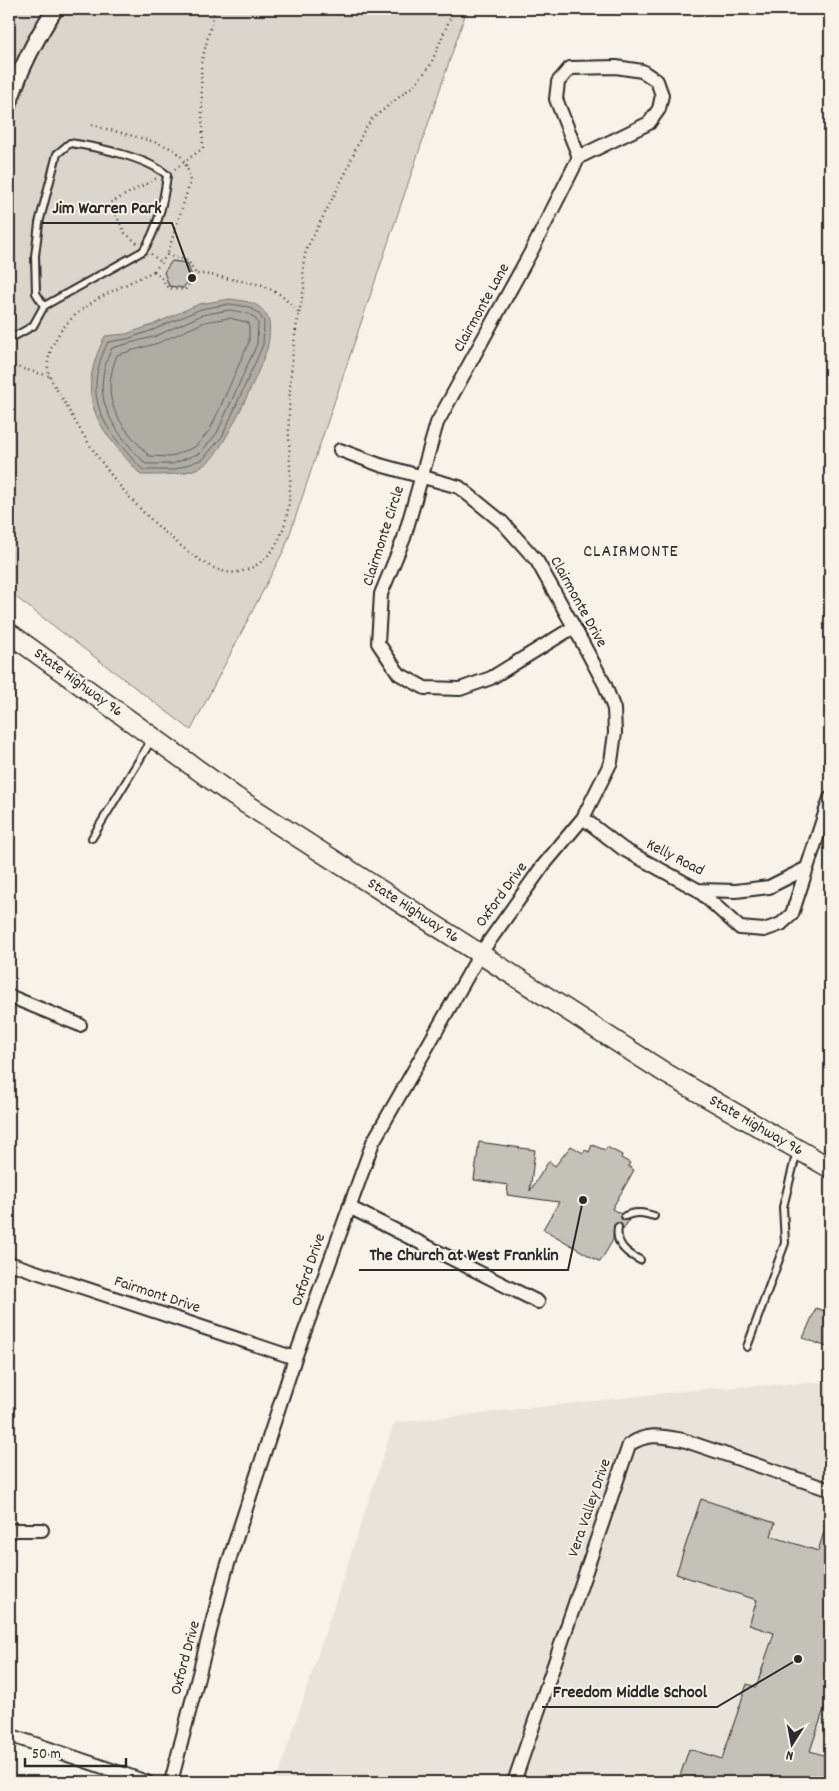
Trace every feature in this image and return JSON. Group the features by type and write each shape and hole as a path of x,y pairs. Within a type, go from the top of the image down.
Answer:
{"main road":[{"name":"State Highway 96","path":"9,633 234,796 667,1074 830,1168"}],"street":[{"path":"9,104 14,86 38,37 55,9"},
{"path":"570,68 625,68 642,71 657,81 662,95 659,109 649,123 579,157 556,99 558,82 570,68"},
{"name":"Clairmonte Lane","path":"420,476 437,423 532,250 579,157"},
{"name":"Clairmonte Drive","path":"340,450 459,487 502,522 537,561 605,685 614,708 615,733 611,762 583,818"},
{"name":"Clairmonte Circle","path":"420,476 404,538 381,594 378,643 399,674 425,688 460,689 491,678 574,627"},
{"path":"698,890 740,928 764,930 781,924 792,914 830,798"},
{"name":"Kelly Road","path":"583,818 623,849 698,890 736,891 769,887 807,868"},
{"name":"Oxford Drive","path":"171,1782 225,1573 295,1358 373,1142 480,954 542,867 583,818"},
{"path":"9,996 80,1025"},
{"path":"349,1207 538,1302"},
{"name":"Fairmont Drive","path":"9,1263 295,1358"},
{"name":"Vera Valley Drive","path":"514,1782 629,1445 641,1437 662,1436 684,1440 830,1490"},
{"path":"9,1533 15,1530 42,1530"},
{"path":"9,1735 147,1782"}],"lane":[{"path":"9,334 16,336 33,326 44,306 145,249 151,240 166,175 157,167 91,146 70,143 57,154 39,223 35,256 36,293 44,306"},
{"path":"92,838 153,738"},
{"path":"747,1347 785,1243 782,1207 798,1150"},
{"path":"625,1216 631,1213 654,1216"},
{"path":"618,1227 617,1235 621,1247 628,1254 640,1260"}],"path":[{"path":"162,262 125,233 110,203 156,178 166,175 203,148 201,64 215,9"},
{"path":"196,274 188,261 167,255 154,272 78,311 55,339 47,366 49,376 80,433 113,479 143,513 198,559 225,572 240,572 258,565 274,548 289,505 288,415 293,343 304,288 303,265 306,250 346,172 363,132 372,119 414,85 430,66 454,9"},
{"path":"154,272 160,276 168,288 185,290 196,274"},
{"path":"196,274 262,285 281,295 298,313"},
{"path":"9,365 49,376"}],"shaded area":[{"path":"9,9 467,9 285,548 191,730 9,592"},
{"path":"830,1382 830,1782 276,1782 394,1423 702,1389"}],"water":[{"path":"230,299 252,303 262,309 269,325 267,349 257,375 232,427 214,455 207,463 200,467 184,473 141,475 102,427 95,412 91,396 91,378 105,336 126,334 152,325 199,304"}],"building":[{"path":"172,261 187,263 192,276 183,288 169,286 164,272"},
{"path":"479,1142 535,1150 530,1191 549,1161 555,1166 571,1146 583,1153 585,1150 589,1152 592,1145 605,1150 607,1147 622,1155 621,1158 630,1163 628,1166 634,1170 612,1209 621,1214 622,1220 629,1220 623,1230 620,1223 614,1225 613,1240 600,1262 543,1229 559,1202 507,1195 508,1185 474,1180"},
{"path":"816,1308 830,1313 830,1348 803,1338"},
{"path":"701,1499 775,1523 771,1536 818,1551 828,1519 830,1520 830,1691 810,1751 830,1757 830,1782 678,1782 689,1749 722,1759 747,1684 756,1687 774,1633 749,1625 757,1600 676,1574"}],"place":[{"name":"Jim Warren Park","path":"192,278"},
{"name":"The Church at West Franklin","path":"583,1200"},
{"name":"Freedom Middle School","path":"798,1659"}],"district":[{"name":"CLAIRMONTE","path":"631,552"}]}
